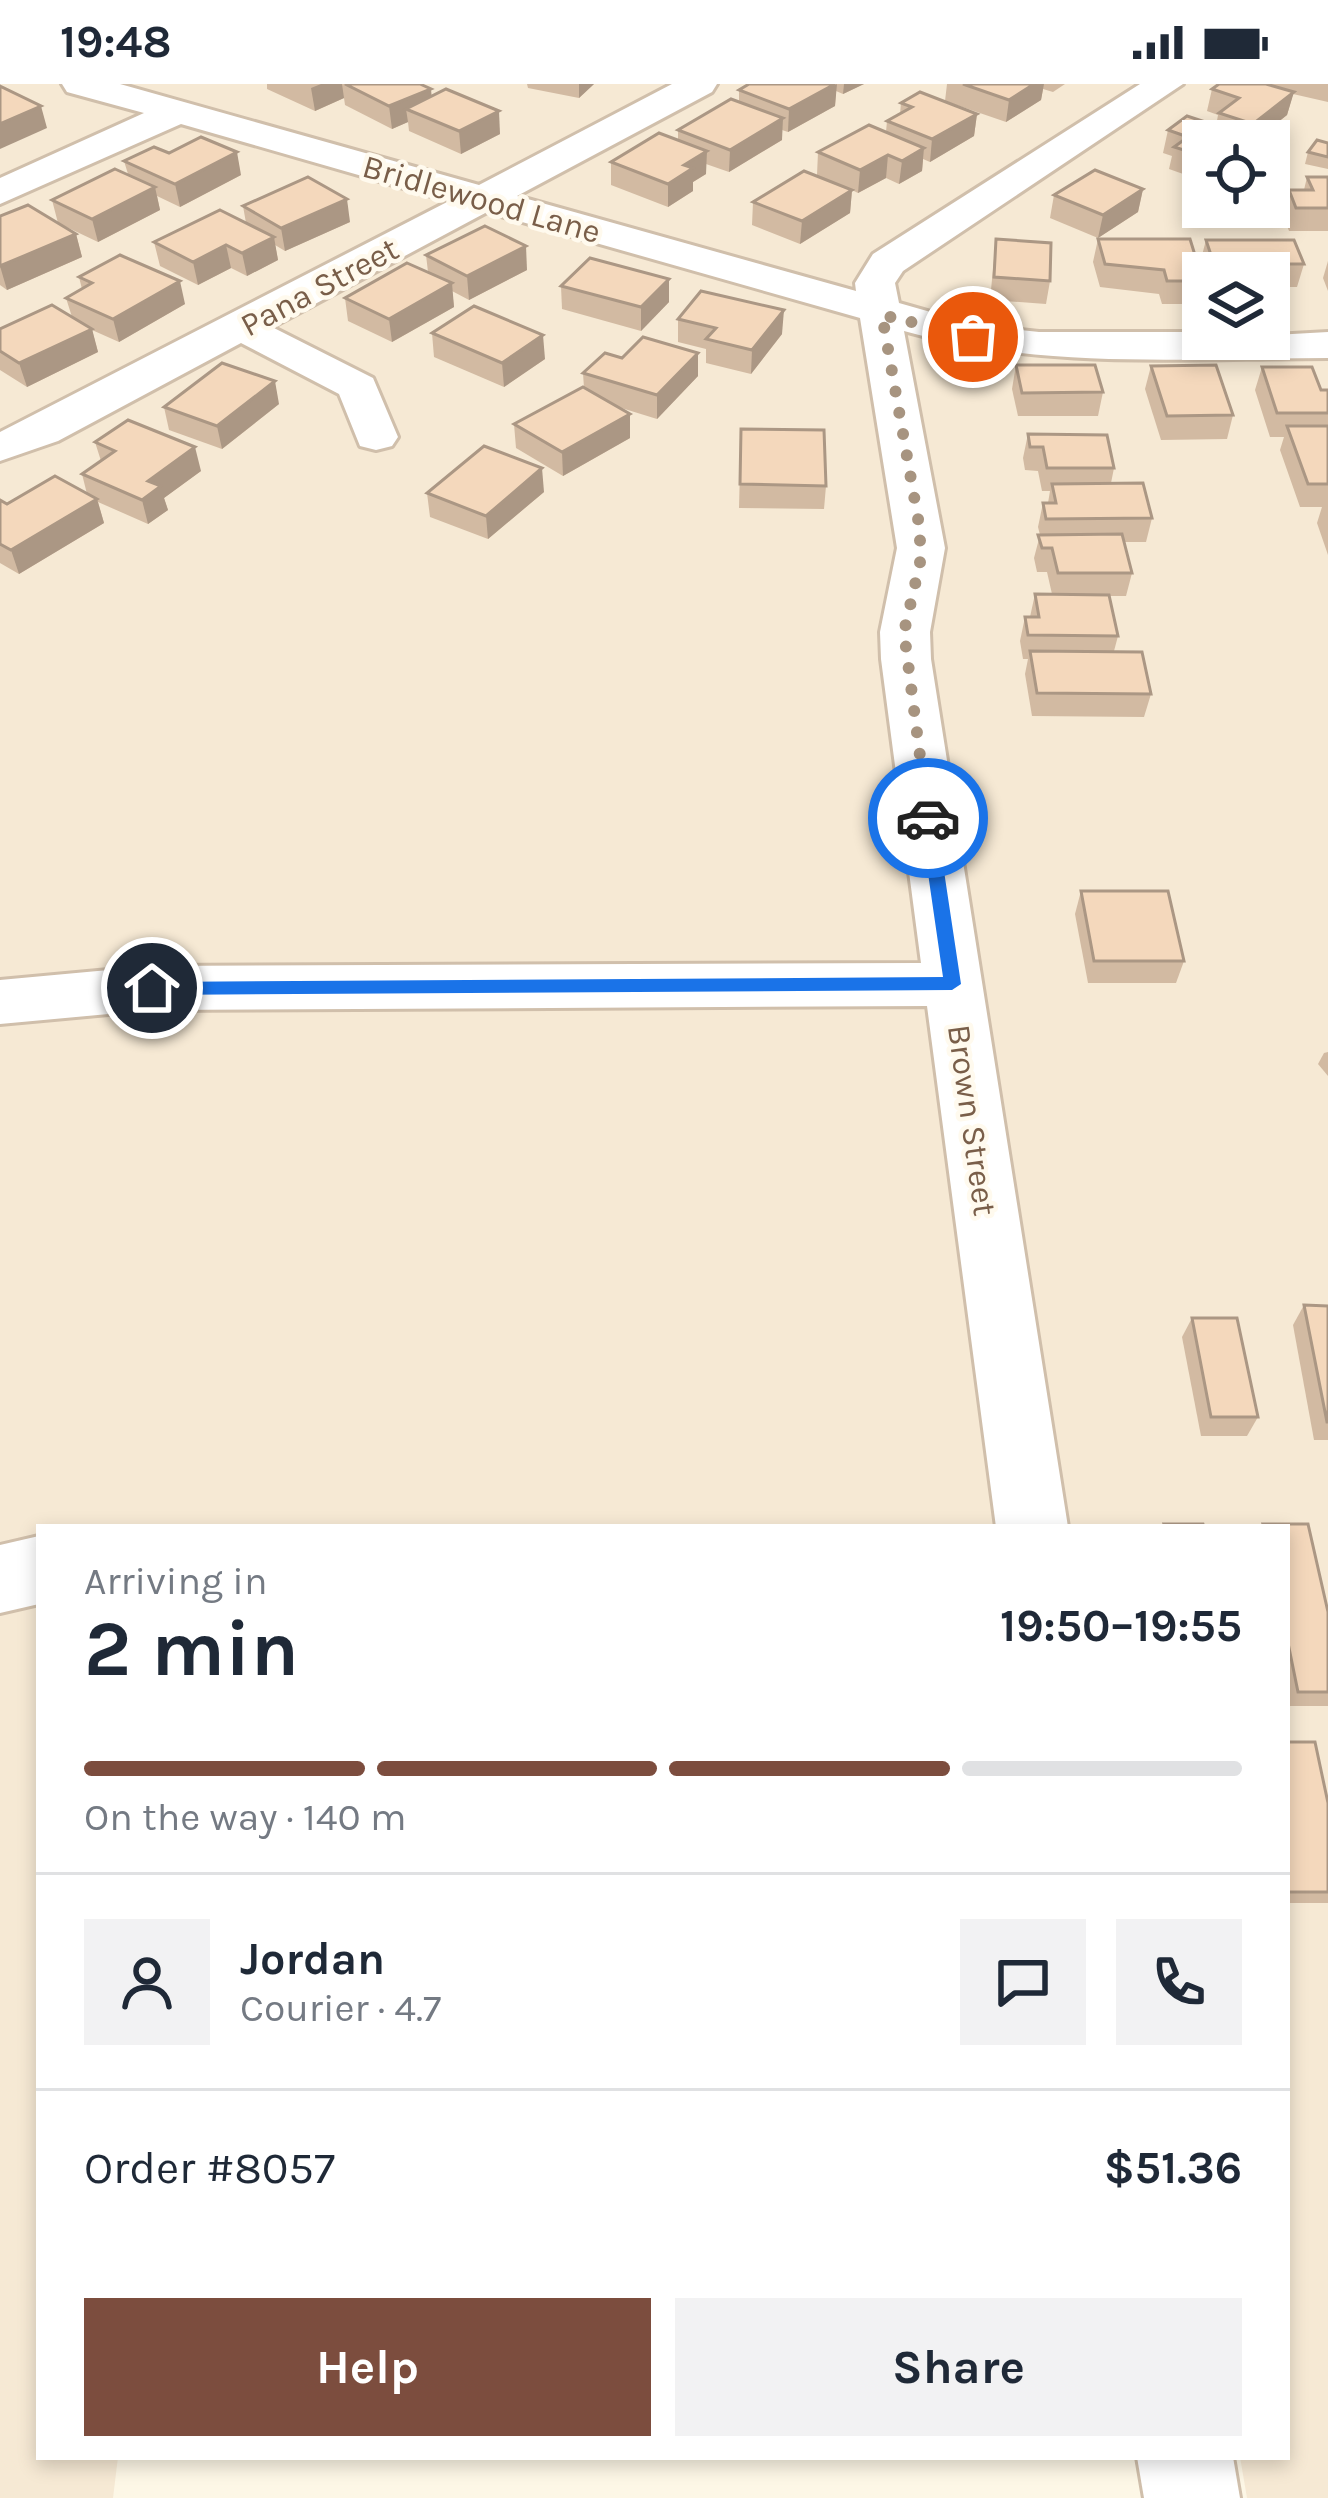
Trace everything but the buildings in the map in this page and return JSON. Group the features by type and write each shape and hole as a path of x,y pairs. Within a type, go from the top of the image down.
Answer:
{"street":[{"name":"Bridlewood Lane","path":"80,84 882,315 1020,344 1328,345"},
{"name":"Pana Street","path":"0,448 42,432 699,84"},
{"name":"Brown Street","path":"1032,1524 906,658 904,632 920,563 920,530 875,283 887,263 1165,84"},
{"path":"0,192 177,112"},
{"path":"241,327 358,387 376,437"},
{"path":"0,1002 152,988 952,984"},
{"path":"0,1579 36,1571"},
{"path":"1186,2460 1192,2498"}],"shaded area":[{"path":"0,84 1328,84 1328,2498 1247,2498 1241,2460 1290,2460 1290,1524 36,1524 36,2460 118,2460 113,2498 0,2498"}],"way so far":[{"path":"928,818 904,632 920,563 920,530 882,315 973,337"}],"route":[{"path":"152,988 952,984 928,818"}]}
